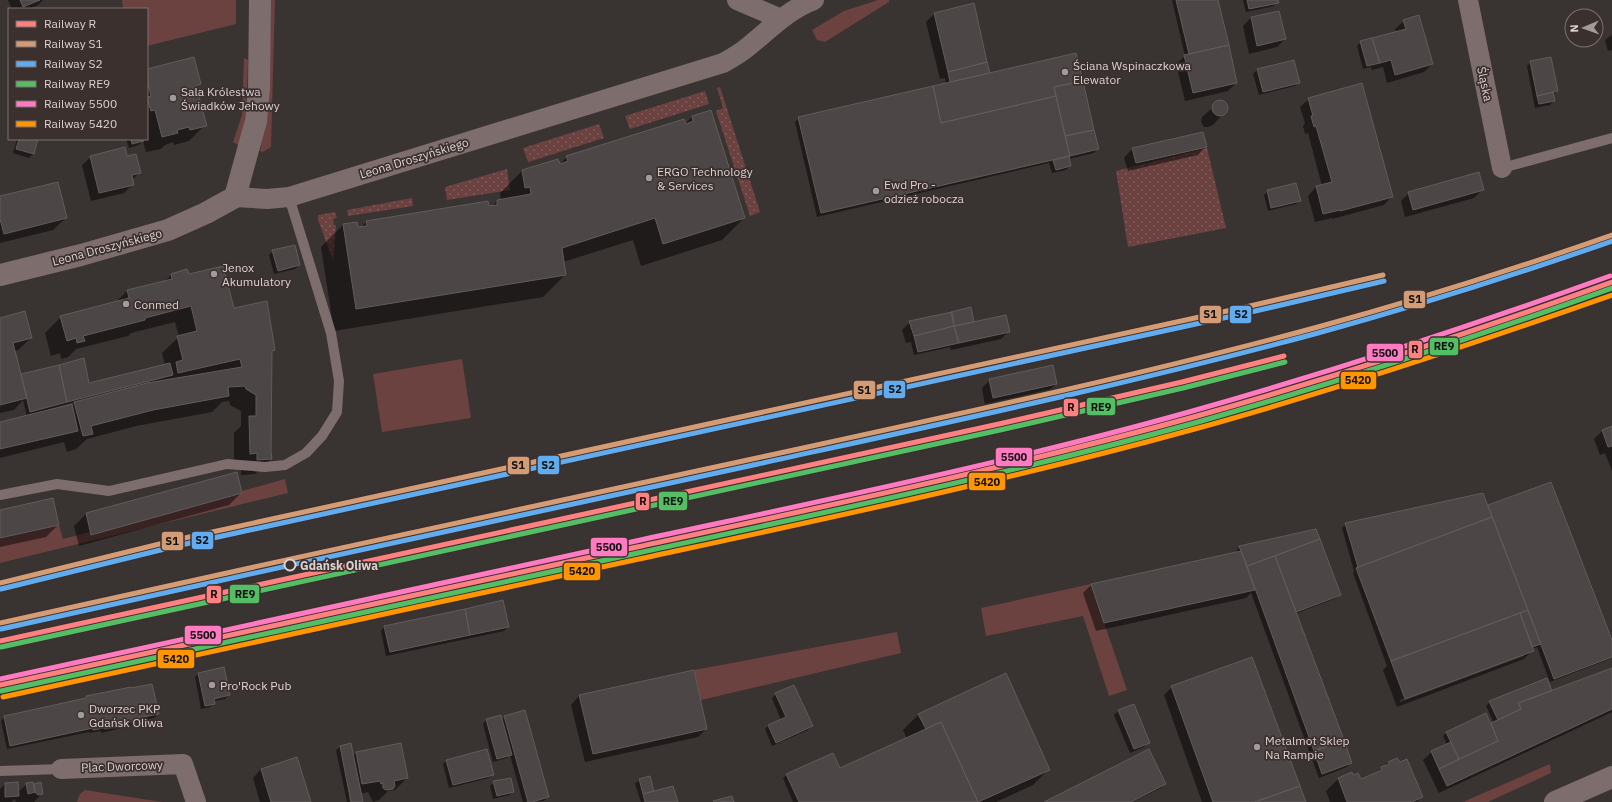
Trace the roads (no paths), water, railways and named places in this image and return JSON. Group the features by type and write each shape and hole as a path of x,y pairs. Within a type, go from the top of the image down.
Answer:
{"main road":[{"path":"1555,802 1574,797 1612,777"}],"street":[{"path":"235,197 256,121 260,0"},
{"path":"737,0 781,19"},
{"name":"Leona Droszyńskiego","path":"0,275 81,255 168,230 206,213 235,197 268,199 289,197 723,63 747,48 781,19 806,3 814,0"},
{"name":"Śląska","path":"1468,0 1502,168"},
{"name":"Plac Dworcowy","path":"61,769 183,764 196,802"}],"lane":[{"path":"1502,168 1612,138"},
{"path":"0,495 57,484 109,491 227,464 265,467 285,465 306,453 322,436 337,412 339,381 331,333 289,197"},
{"path":"0,771 61,769"}],"rail line":[{"name":"S1","path":"0,623 1039,396 1179,363 1392,306 1502,272 1612,235"},
{"name":"S2","path":"1,629 1039,402 1179,369 1392,312 1502,278 1612,241"},
{"name":"S1","path":"0,583 180,539 1250,306 1383,275"},
{"name":"5500","path":"0,679 844,496 983,465 1121,431 1348,365 1506,313 1610,276"},
{"name":"S2","path":"1,589 181,545 1251,312 1384,281"},
{"name":"R","path":"0,685 845,502 1053,454 1190,418 1350,371 1508,319 1612,282"},
{"name":"RE9","path":"1,691 846,508 1053,460 1191,424 1350,377 1508,325 1612,288"},
{"name":"5420","path":"3,697 847,514 1054,466 1191,430 1350,383 1455,349 1612,295"},
{"name":"R","path":"0,641 999,424 1182,382 1284,356"},
{"name":"RE9","path":"1,647 1000,430 1183,388 1285,362"}],"place":[{"name":"Ściana Wspinaczkowa Elewator","path":"1065,72"},
{"name":"Sala Królestwa Świadków Jehowy","path":"173,98"},
{"name":"ERGO Technology & Services","path":"649,178"},
{"name":"Ewd Pro - odzież robocza","path":"876,191"},
{"name":"Jenox Akumulatory","path":"214,274"},
{"name":"Conmed","path":"126,304"},
{"name":"Gdańsk Oliwa","path":"290,565"},
{"name":"Pro'Rock Pub","path":"212,685"},
{"name":"Dworzec PKP Gdańsk Oliwa","path":"81,715"},
{"name":"Metalmot Sklep Na Rampie","path":"1257,747"}]}
